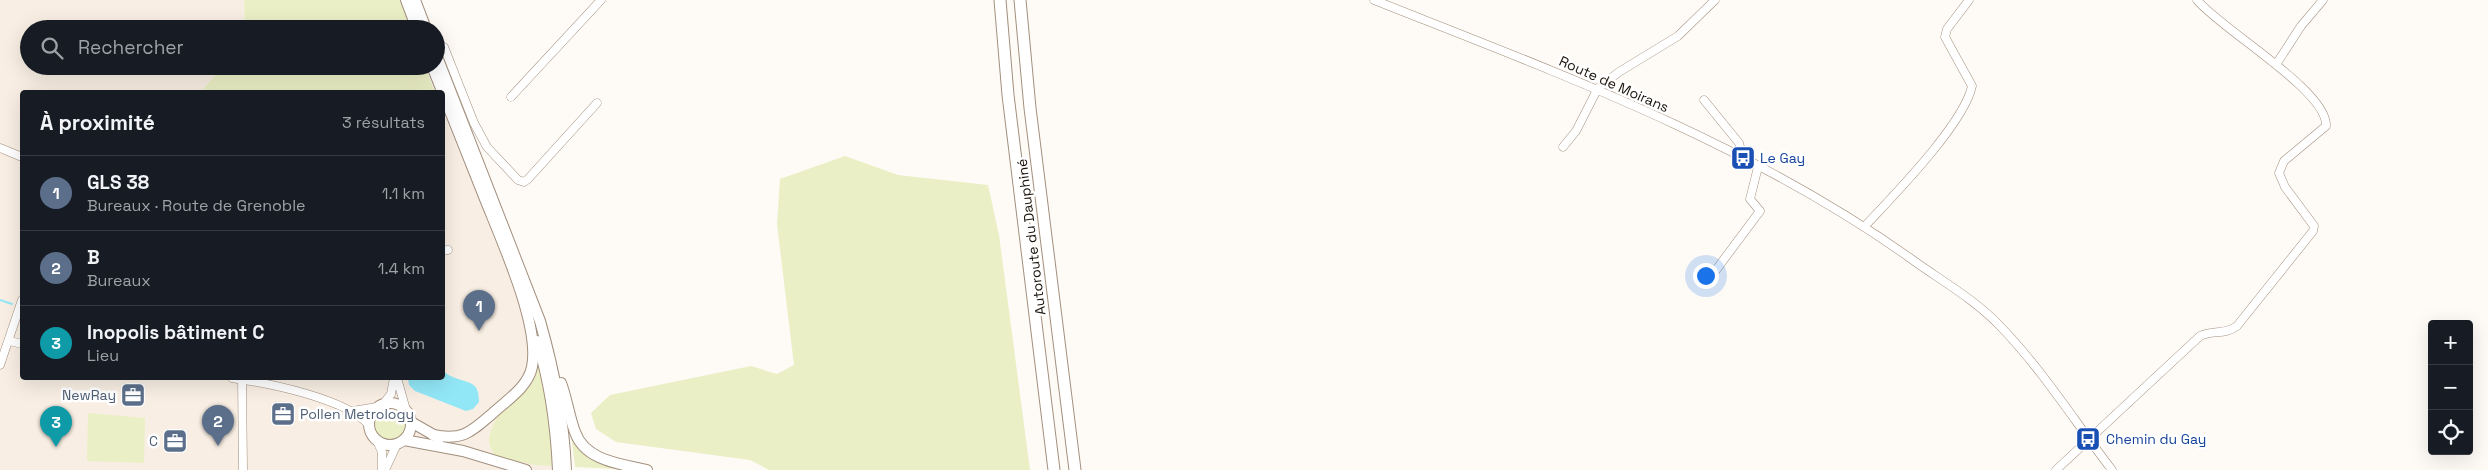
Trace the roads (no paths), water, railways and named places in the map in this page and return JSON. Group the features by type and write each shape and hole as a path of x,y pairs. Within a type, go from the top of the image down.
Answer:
{"highway":[{"name":"Autoroute du Dauphiné","path":"1000,0 1013,134 1053,470"},
{"name":"Autoroute du Dauphiné","path":"1020,0 1032,118 1075,470"}],"main road":[{"path":"406,0 414,20"},
{"path":"415,0 423,20"},
{"path":"436,75 442,90"},
{"path":"444,75 550,353 580,442 586,450 598,457 647,470"},
{"path":"445,97 522,281 542,355 557,441 558,470"},
{"path":"433,435 452,437 466,434 524,383 531,370 534,353 522,281"},
{"path":"550,353 570,470"},
{"path":"400,442 408,435 411,422 406,410 396,404 381,405 372,412 369,425 377,441 383,444 400,442 467,452"},
{"path":"411,422 467,452 503,466 526,470"},
{"path":"565,440 566,470"}],"street":[{"path":"511,97 601,0"},
{"name":"Route de Moirans","path":"1374,0 1598,88 1741,157 1865,226 1963,294 1999,325 2036,368 2112,470"},
{"path":"1563,147 1576,131 1598,88 1619,72 1678,36 1715,0"},
{"path":"1865,226 1937,145 1954,123 1970,96 1972,86 1945,38 1947,29 1969,0"},
{"path":"2056,470 2200,336 2210,332 2228,332 2237,326 2314,231 2314,226 2280,179 2279,173 2284,161 2326,126 2326,118 2315,102 2277,63 2223,25 2197,0"},
{"path":"2277,63 2301,26 2323,0"},
{"path":"445,50 474,123 488,147 518,180 524,182 528,179 597,103"},
{"path":"1704,100 1739,143 1741,157"},
{"path":"0,148 20,156"},
{"path":"1713,274 1760,211 1750,199 1758,168"},
{"path":"0,365 10,341 20,307"},
{"path":"10,341 20,344"},
{"path":"242,380 243,470"},
{"path":"250,380 294,391 353,411 369,425"},
{"path":"353,411 381,405 391,394 395,380"},
{"path":"397,380 406,410"},
{"path":"377,441 382,452 384,470"},
{"path":"384,470 400,442"}],"water":[{"path":"445,373 475,386 479,395 479,402 473,409 466,411 415,391 409,385 408,380 445,380"}],"waterway":[{"path":"0,300 12,304"}],"place":[{"name":"Le Gay","path":"1743,158"},
{"name":"GLS 38","path":"479,331"},
{"name":"NewRay","path":"133,395"},
{"name":"Pollen Metrology","path":"283,414"},
{"name":"Chemin du Gay","path":"2088,439"},
{"name":"C","path":"175,441"},
{"name":"B","path":"218,446"},
{"name":"Inopolis bâtiment C","path":"56,447"}]}
